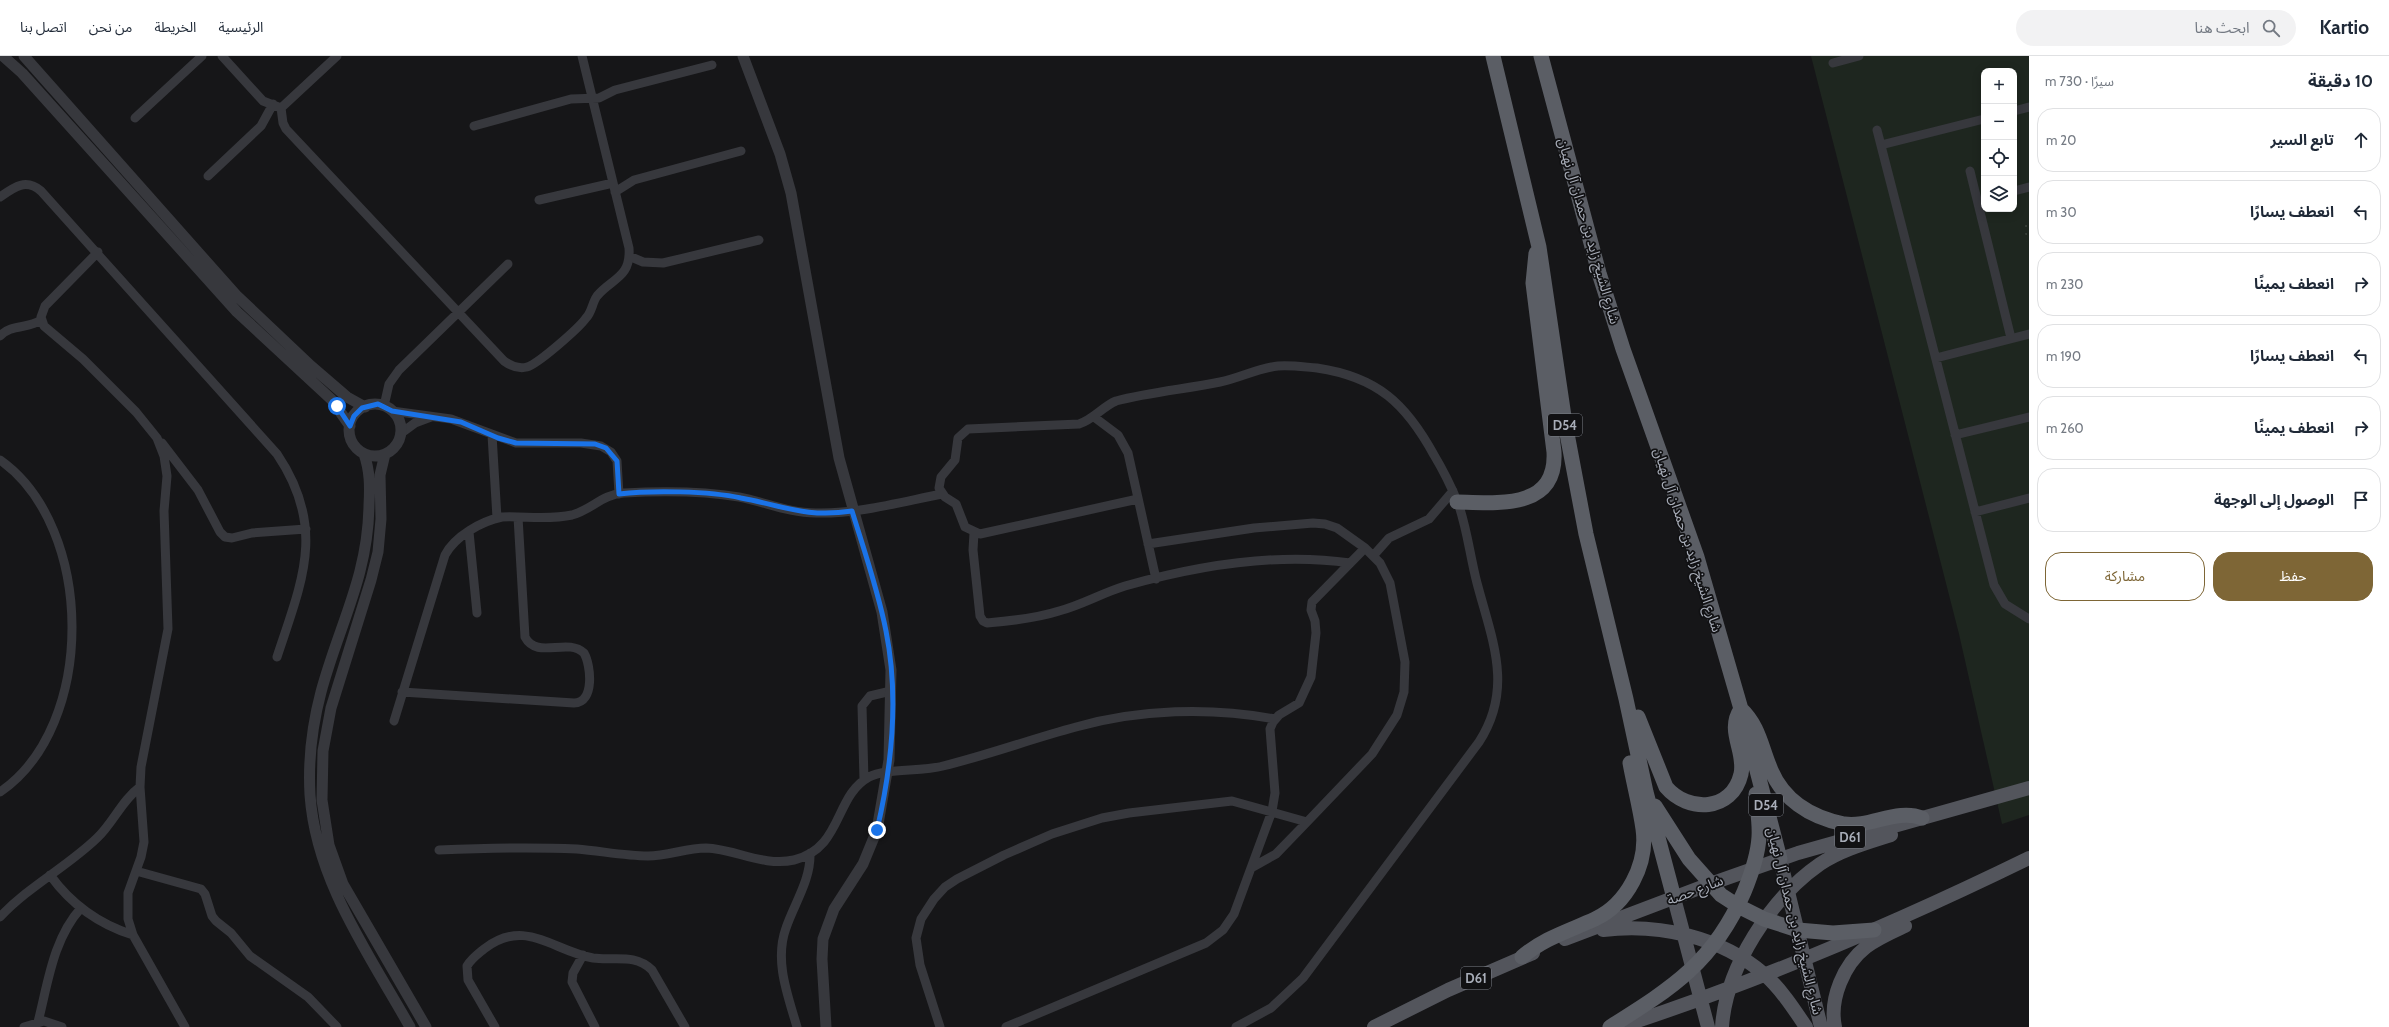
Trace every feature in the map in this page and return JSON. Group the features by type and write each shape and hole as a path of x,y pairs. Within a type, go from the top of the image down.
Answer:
{"highway":[{"name":"D54","path":"1493,56 1539,247 1575,479 1598,590 1626,699 1646,792 1674,898"},
{"name":"شارع الشيخ زايد بن حمدان آل نهيان","path":"1541,56 1599,273 1625,356 1697,557 1741,709 1780,859"},
{"path":"1455,497 1520,501 1539,491 1552,473 1554,452 1533,283 1534,261 1539,247"},
{"path":"1626,699 1638,718 1656,768 1666,787 1673,795 1691,805 1707,805 1722,800 1737,785 1742,765 1734,728 1735,721 1741,709 1758,731 1769,766 1781,789 1807,811 1818,816 1847,824 1866,824 1908,815 1922,818"},
{"path":"1522,957 1547,939 1607,912 1625,895 1637,873 1643,844 1643,829 1624,727 1626,699"},
{"path":"1610,1027 1670,989 1694,969 1715,945 1738,906 1753,868 1760,836 1752,752"},
{"path":"1646,792 1684,853 1720,894 1738,906 1764,919 1798,930 1815,932 1874,930"}],"main road":[{"name":"شارع حصة","path":"1374,1027 1522,957 1753,868 1834,841 2029,788"},
{"path":"1722,1027 1731,988 1742,959 1764,919 1789,891 1814,869 1832,857 1858,845 1912,828 1922,818"},
{"path":"1619,1027 1701,1000 1874,930 1927,908 2029,858"},
{"name":"شارع الشيخ زايد بن حمدان آل نهيان","path":"1780,859 1821,1027"},
{"name":"D54","path":"1674,898 1694,969 1708,1027"},
{"path":"1835,1027 1836,998 1844,974 1850,964 1868,946 1911,923 1927,908"},
{"path":"1581,933 1618,928 1650,928 1685,935 1715,945 1742,959 1764,974 1806,1027"}],"street":[{"path":"3,56 22,73 237,312 332,400 350,426 352,442 364,454 370,483 367,543 360,578 325,680 317,709 310,761 310,795 320,848 337,897 410,1027"},
{"path":"24,56 236,295 316,371 347,397 365,406"},
{"path":"135,118 202,56"},
{"path":"222,56 263,101 277,106 286,129 504,361 518,367 528,367 538,362 585,320 598,295 623,273 629,256 582,56"},
{"path":"208,176 262,126 277,106 337,56"},
{"path":"743,56 780,154 791,193 839,458 852,511 886,631 891,691 888,771 880,814 871,847 858,873 834,909 826,929 822,959 826,1027"},
{"path":"1833,63 1859,56"},
{"path":"474,126 571,99 593,99 615,90 712,64"},
{"path":"2017,110 2029,107"},
{"path":"1881,145 1981,120"},
{"path":"1877,130 1997,592 2010,609 2029,619"},
{"path":"539,200 614,188 634,180 741,151"},
{"path":"1970,170 1980,199 2011,338"},
{"path":"0,198 18,185 28,184 38,188 98,252 277,454 294,482 302,506 306,529 306,551 303,575 277,657"},
{"path":"2017,190 2029,187"},
{"path":"629,256 643,262 663,262 759,240"},
{"path":"98,252 46,306 41,314 41,320 46,328 107,381 189,476 206,503 220,532 225,537 232,538 252,533 306,529"},
{"path":"400,434 399,421 388,408 389,384 399,370 508,264"},
{"path":"0,336 10,329 31,326 41,320"},
{"path":"1936,358 2029,334"},
{"path":"1138,499 986,534 974,533 963,524 954,502 942,494 939,488 940,480 952,465 956,454 957,440 965,431 1073,425 1094,417 1105,406 1116,401 1220,382 1268,368 1296,366 1329,370 1368,383 1387,394 1404,409 1423,435 1455,497 1498,662 1499,689 1493,717 1479,742 1303,978 1271,1008 1236,1027"},
{"path":"350,426 354,416 365,406 372,404 461,422 492,435 526,444 581,443 606,448 615,456 619,466 619,494"},
{"path":"364,454 375,456 385,454 394,447 400,434 415,423 433,416"},
{"path":"1094,417 1113,430 1122,441 1130,459 1156,579"},
{"path":"1956,435 2029,417"},
{"path":"492,435 497,518"},
{"path":"156,438 166,466 164,511 169,616 165,651 143,756 140,787 144,842 136,871 130,885 127,902 128,919 133,935 185,1027"},
{"path":"385,454 380,474 378,552 371,580 331,708 323,751 322,800 329,845 343,884 426,1027"},
{"path":"0,460 30,488 51,522 66,566 71,615 70,648 65,683 48,737 30,765 0,792"},
{"path":"394,721 445,555 456,540 497,518 571,515 584,511 607,497 619,494 713,494 741,498 797,512 836,513 942,494"},
{"path":"1373,556 1388,538 1429,519 1455,497"},
{"path":"1975,512 2029,498"},
{"path":"402,692 574,703 581,702 586,697 589,690 588,662 584,653 572,647 535,647 529,644 525,637 518,517"},
{"path":"1148,544 1219,533 1313,523 1337,528 1365,548 1386,573 1393,593 1405,662 1403,698 1392,726 1379,745 1276,854 1251,868"},
{"path":"469,532 477,613"},
{"path":"974,533 973,550 980,616 985,622 1059,612 1110,591 1156,579 1221,566 1283,559 1314,559 1350,563"},
{"path":"1006,1027 1211,940 1223,930 1234,914 1272,811 1275,793 1270,732 1275,719 1299,704 1311,677 1316,633 1315,620 1311,610 1312,602 1365,548"},
{"path":"864,780 862,706 870,696 891,691"},
{"path":"439,850 545,848 648,856 709,848 780,862 796,860 823,844 833,831 852,794 864,780 875,774 888,771 934,768 1076,726 1128,717 1211,712 1275,719"},
{"path":"0,917 23,894 98,838 116,816 126,799 140,787"},
{"path":"940,1027 920,965 916,938 921,919 934,900 951,883 1028,844 1102,818 1129,813 1224,801 1243,803 1307,822"},
{"path":"797,1027 784,982 782,951 785,930 808,874 810,853"},
{"path":"136,871 201,889 205,894 212,916 231,933 250,956 308,997 336,1027"},
{"path":"50,875 64,893 81,908 111,927 133,935"},
{"path":"38,1022 61,939 70,922 81,908"},
{"path":"495,1027 466,977 467,966 471,960 495,942 508,937 522,935 541,938 583,955 604,959 630,958 644,963 652,970 685,1027"},
{"path":"583,955 573,973 572,982 595,1027"},
{"path":"24,1027 38,1022 48,1021 62,1027"}],"shaded area":[{"path":"1811,56 2029,56 2029,815 2002,824 1959,634"},
{"path":"2029,223 2029,250 2023,225"}],"route":[{"path":"337,406 350,426 351,421 357,411 372,404 378,404 389,408 392,411 419,413 451,419 471,425 498,438 516,443 595,444 606,448 615,456 620,472 619,494 727,495 753,500 797,512 836,513 852,511 882,612 891,670 892,714 889,760 877,830"}]}
